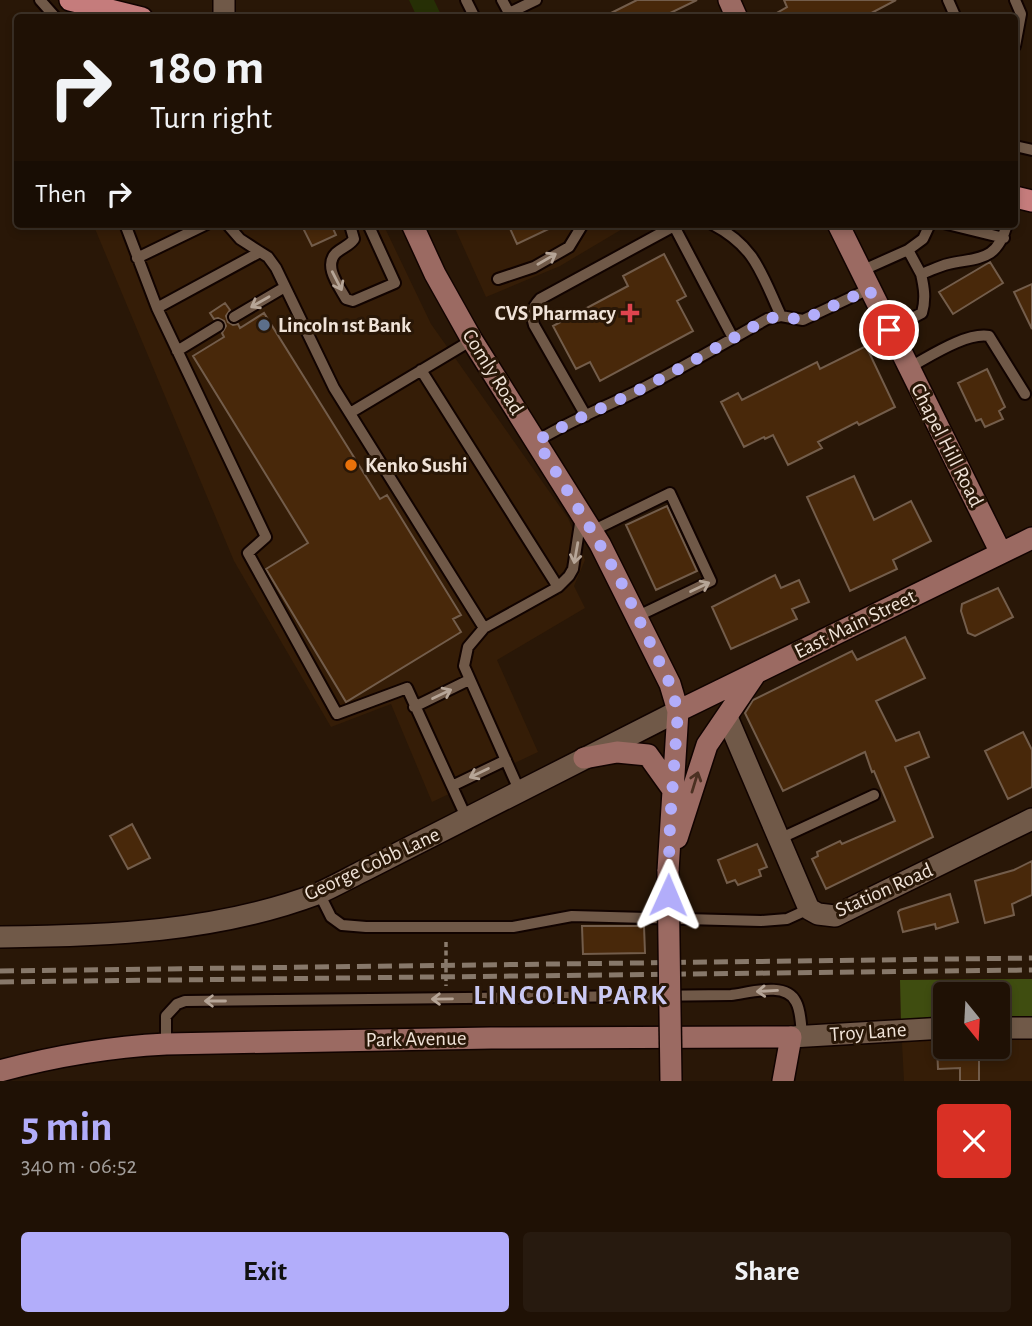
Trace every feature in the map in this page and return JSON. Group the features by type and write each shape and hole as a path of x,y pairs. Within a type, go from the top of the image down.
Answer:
{"main road":[{"path":"70,0 126,14"},
{"name":"Comly Road","path":"414,228 435,274 472,340 587,523 638,616 670,684 678,711 668,870 671,1081"},
{"name":"Chapel Hill Road","path":"840,228 1000,553"},
{"name":"East Main Street","path":"678,711 1032,538"},
{"path":"668,870 704,754 756,673"},
{"path":"584,758 617,752 648,755 673,790"},
{"path":"783,1081 796,1036"},
{"name":"Park Avenue","path":"0,1070 89,1051 166,1044 796,1036"}],"street":[{"name":"George Cobb Lane","path":"0,937 156,931 251,914 319,893 678,711"},
{"name":"Station Road","path":"727,717 809,909 818,914 835,916 1032,819"},
{"path":"1010,1028 1032,1028"},
{"name":"Troy Lane","path":"796,1036 933,1029"}],"lane":[{"path":"40,0 52,14"},
{"path":"510,14 536,0"},
{"path":"1014,0 1021,14 1018,30"},
{"path":"126,228 157,307 266,537 248,553 337,713 407,688 467,819"},
{"path":"137,258 198,228"},
{"path":"230,228 276,268 334,388 484,628"},
{"path":"352,228 354,239 330,261 331,269 346,299 353,301 395,283 370,228"},
{"path":"498,279 534,267 569,247 581,228"},
{"path":"586,416 534,325 532,308 540,299 670,228"},
{"path":"678,228 733,338"},
{"path":"719,228 734,236 750,252 780,316"},
{"path":"537,441 566,423 586,416 767,319 780,316 803,320 923,239 928,228"},
{"path":"963,228 1004,238"},
{"path":"921,274 948,264 978,260 994,250 1004,238 1006,228"},
{"path":"889,330 922,313 925,304 921,274 908,250"},
{"path":"157,307 260,252"},
{"path":"234,317 285,287"},
{"path":"177,351 218,326"},
{"path":"908,368 968,338 979,334 989,336 1025,394"},
{"path":"351,413 472,340"},
{"path":"421,370 558,587"},
{"path":"520,792 469,680 464,659 468,647 484,628 558,587 569,576 587,523 670,493 711,581 638,616"},
{"path":"414,707 469,680"},
{"path":"452,786 506,760"},
{"path":"779,839 874,795"},
{"path":"319,893 331,917 342,925 513,927 572,916 761,920 787,919 809,909"},
{"path":"166,1044 166,1016 177,1004 185,1001 731,995 779,991 790,994 799,1007 796,1036"}],"path":[{"path":"446,928 447,999"}],"shaded area":[{"path":"95,228 385,228 431,324 568,518 585,560 574,586 585,608 497,660 538,752 432,802 391,704 331,727 234,561"},
{"path":"455,228 624,228 560,266 486,297"},
{"path":"901,1024 933,1025 933,1059 1010,1059 1010,1025 1032,1025 1032,1081 904,1081"}],"green space":[{"path":"409,0 434,0 441,14 416,14"},
{"path":"1032,979 1032,1025 1010,1025 1010,982 933,982 933,1025 901,1024 900,980"}],"building":[{"path":"637,0 697,0 668,14 609,14"},
{"path":"784,0 896,0 870,14 775,14 787,7"},
{"path":"303,228 333,228 336,235 312,246"},
{"path":"510,228 551,228 517,244"},
{"name":"CVS Pharmacy","path":"664,254 686,296 677,301 693,331 600,381 590,362 576,369 553,326 628,286 623,276"},
{"path":"990,262 1003,283 953,314 939,292"},
{"path":"1032,284 1032,329 1014,292"},
{"path":"225,303 230,310 226,316 228,322 238,324 240,328 264,313 380,499 387,495 461,615 453,619 461,632 346,702 266,569 308,543 193,356 224,337 224,321 214,319 210,313"},
{"path":"866,346 895,407 818,442 822,448 788,465 773,435 744,447 721,402 738,393 742,400 817,362 820,369"},
{"path":"987,369 1005,407 999,411 1003,419 985,427 981,419 976,421 958,383"},
{"path":"854,476 874,520 911,501 931,541 893,560 897,569 850,591 807,497"},
{"path":"667,506 697,571 656,590 626,525"},
{"path":"775,575 781,588 799,580 809,602 792,609 797,619 731,649 712,607"},
{"path":"998,588 1013,617 975,636 968,633 961,611 962,604"},
{"path":"905,637 925,678 876,701 896,741 919,732 929,757 905,767 933,837 826,889 812,859 818,856 817,852 895,821 874,771 872,772 865,752 783,791 745,713 753,700 852,651 857,660"},
{"path":"1023,732 1032,750 1032,787 1008,799 985,751"},
{"path":"132,824 150,858 128,869 110,836"},
{"path":"757,844 767,867 759,870 761,876 738,885 735,880 727,883 718,860"},
{"path":"1032,861 1032,895 1012,904 1014,915 985,923 975,881 1014,870"},
{"path":"950,894 958,922 936,929 935,924 903,932 898,912 900,910"},
{"name":"LINCOLN PARK","path":"582,926 644,926 645,953 583,954"},
{"path":"938,1059 979,1060 979,1081 960,1081 960,1068 938,1069"}],"railway":[{"path":"0,971 1032,958"},
{"path":"0,982 1032,970"}],"place":[{"name":"CVS Pharmacy","path":"630,313"},
{"name":"Lincoln 1st Bank","path":"264,325"},
{"name":"Kenko Sushi","path":"351,465"}],"district":[{"name":"LINCOLN PARK","path":"571,996"}],"route":[{"path":"668,895 678,711 670,684 620,580 537,441 566,423 647,386 767,319 780,316 803,320 869,289 889,330"}]}
